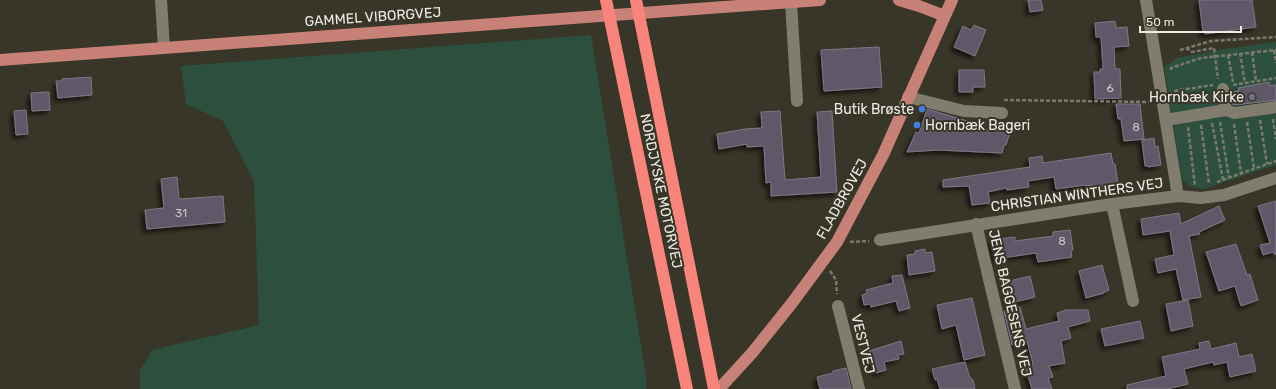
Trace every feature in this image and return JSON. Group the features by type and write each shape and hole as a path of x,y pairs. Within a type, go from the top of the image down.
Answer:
{"highway":[{"name":"NORDJYSKE MOTORVEJ","path":"606,0 686,389"},
{"name":"NORDJYSKE MOTORVEJ","path":"637,0 644,43 714,389"}],"main road":[{"name":"GAMMEL VIBORGVEJ","path":"0,60 820,0"},
{"path":"899,0 945,16"},
{"name":"FLADBROVEJ","path":"719,389 752,353 792,303 837,242 883,155 952,0"}],"street":[{"path":"161,0 164,48"},
{"path":"1146,0 1178,196"},
{"path":"791,2 797,101"},
{"path":"1217,113 1228,87"},
{"path":"908,96 964,111 1002,113"},
{"path":"1166,120 1217,113 1273,108"},
{"name":"CHRISTIAN WINTHERS VEJ","path":"880,240 1112,204 1178,196 1201,198 1224,195 1276,178"},
{"path":"1112,204 1133,301"},
{"name":"JENS BAGGESENS VEJ","path":"976,224 1015,389"},
{"name":"VESTVEJ","path":"838,306 859,389"}],"path":[{"path":"1180,50 1211,41 1276,37"},
{"path":"1174,91 1220,84 1218,80 1214,48 1192,52 1186,48"},
{"path":"1172,74 1171,68 1201,58 1228,54 1275,50 1276,62"},
{"path":"1252,52 1256,81"},
{"path":"1240,53 1245,83"},
{"path":"1228,54 1228,87 1276,78"},
{"path":"1173,87 1175,98"},
{"path":"1003,100 1162,102"},
{"path":"1273,108 1276,139"},
{"path":"1258,110 1267,164"},
{"path":"1217,113 1254,168"},
{"path":"1217,113 1234,123 1241,173"},
{"path":"1217,113 1229,178"},
{"path":"1217,113 1222,180"},
{"path":"1209,184 1203,134 1217,113"},
{"path":"1189,184 1196,187 1217,113"},
{"path":"1203,186 1276,161"},
{"path":"837,242 880,240"},
{"path":"823,261 836,280 838,306"}],"green space":[{"path":"591,35 647,383 646,389 140,389 140,371 152,350 259,325 254,181 223,121 186,104 181,66"},
{"path":"1276,42 1276,165 1204,189 1191,187 1182,180 1164,67 1177,58"}],"building":[{"path":"1028,0 1041,0 1043,10 1030,12"},
{"path":"1199,0 1252,0 1256,27 1205,34 1205,31 1203,32"},
{"path":"1115,21 1116,28 1127,27 1129,46 1114,47 1115,69 1120,69 1121,98 1095,99 1094,72 1100,72 1100,69 1103,69 1101,37 1096,37 1095,23"},
{"path":"974,25 986,30 975,56 954,47 963,26 971,30"},
{"path":"879,47 882,87 824,91 821,50"},
{"path":"959,70 984,70 985,87 973,87 973,92 959,92"},
{"path":"91,77 92,95 58,98 56,81 62,81 62,79"},
{"name":"Hornbæk Kirke","path":"1269,82 1270,86 1276,85 1276,100 1233,105 1231,92 1239,91 1238,88"},
{"path":"49,92 50,110 32,111 31,93"},
{"path":"1116,104 1140,104 1144,139 1124,141 1121,119 1118,119"},
{"path":"927,109 974,123 978,129 1011,130 1002,153 938,150 907,152 916,132 919,133"},
{"path":"26,110 28,134 16,135 14,111"},
{"path":"780,111 785,180 821,177 817,112 832,111 837,192 771,196 771,182 766,183 764,146 747,147 747,144 719,149 717,134 745,129 762,128 761,112"},
{"path":"1154,138 1155,147 1158,146 1161,165 1148,167 1145,166 1142,140"},
{"path":"1111,153 1113,164 1115,164 1118,183 1115,183 1116,187 1093,190 1093,185 1085,185 1056,189 1054,177 1028,181 1029,187 1007,190 1006,188 988,192 990,203 972,205 969,186 943,187 943,180 1030,167 1029,158 1042,156 1043,163"},
{"path":"177,177 179,199 223,196 225,222 147,229 145,210 164,208 161,179"},
{"path":"1276,201 1276,254 1273,252 1263,255 1260,245 1270,243 1258,206"},
{"path":"1219,206 1225,220 1199,232 1200,234 1189,236 1201,297 1183,300 1176,269 1158,273 1155,259 1174,255 1170,231 1143,235 1141,219 1179,213 1181,224"},
{"path":"1070,230 1073,250 1071,251 1072,257 1038,262 1036,253 995,259 992,240 1015,237 1015,241 1053,236 1053,232"},
{"path":"1236,244 1247,275 1250,274 1258,300 1241,306 1235,286 1219,291 1206,252"},
{"path":"925,249 925,253 932,252 935,271 909,275 907,255 915,254 915,251"},
{"path":"1102,265 1109,290 1086,298 1079,271"},
{"path":"902,275 910,308 899,311 896,301 871,307 870,304 864,305 862,295 867,293 866,290 893,283 892,276"},
{"path":"1030,276 1035,297 1011,303 1006,282"},
{"path":"972,298 985,355 964,360 956,325 942,329 937,305"},
{"path":"1188,300 1193,326 1171,331 1166,304"},
{"path":"1020,307 1026,329 1059,321 1057,313 1066,310 1088,310 1090,321 1068,327 1071,338 1061,341 1065,363 1049,366 1053,377 1048,378 1052,389 1032,389 1025,367 1033,364 1027,341 1012,345 1004,311"},
{"path":"1140,321 1144,338 1105,346 1101,329"},
{"path":"901,341 904,354 898,355 899,359 884,362 886,370 876,373 869,351"},
{"path":"1209,341 1211,349 1236,343 1239,357 1252,354 1256,371 1230,377 1227,362 1214,365 1213,362 1184,369 1188,384 1167,389 1127,389 1127,385 1166,376 1162,357 1200,349 1199,343"},
{"path":"965,362 970,378 973,380 975,389 940,389 937,379 935,380 932,369"},
{"path":"846,368 851,389 820,389 817,377"}],"place":[{"name":"Hornbæk Kirke","path":"1252,97"},
{"name":"Butik Brøste","path":"922,109"},
{"name":"Hornbæk Bageri","path":"917,125"}]}
